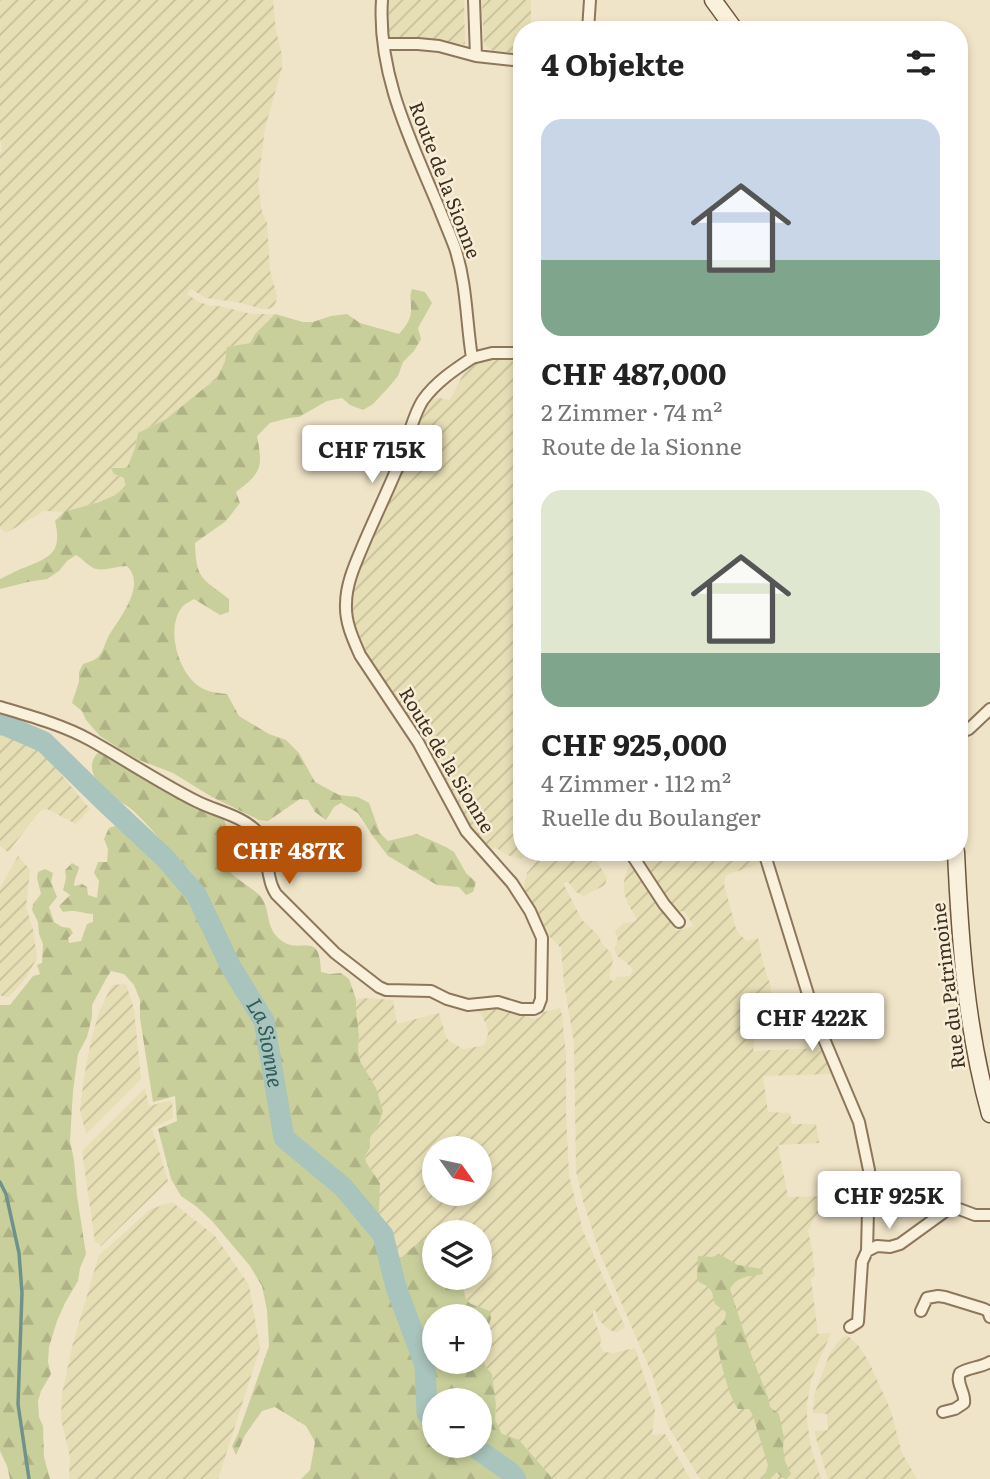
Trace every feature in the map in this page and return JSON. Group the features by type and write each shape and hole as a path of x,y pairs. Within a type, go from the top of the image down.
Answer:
{"street":[{"name":"Route de la Sionne","path":"0,707 63,727 89,739 160,783 252,828 259,834 262,842 270,882 276,894 335,953 379,987 386,990 431,991 468,1005 498,1002 521,1009 538,1007 541,999 542,938 530,911 512,883 466,831 418,742 360,655 346,618 348,585 407,443 419,407 440,381 472,358 463,278 454,246 398,110 387,72 380,22 382,0"},
{"path":"474,0 476,56"},
{"path":"589,21 590,0"},
{"path":"713,0 728,21"},
{"path":"384,44 428,45 476,56 513,60"},
{"path":"472,358 513,353"},
{"path":"968,729 990,709"},
{"path":"636,861 679,922"},
{"path":"767,861 817,1020 859,1122 869,1170 867,1251 862,1262 858,1322 850,1327"},
{"name":"Rue du Patrimoine","path":"958,861 966,990 977,1059 990,1114"},
{"path":"867,1251 877,1246 890,1247 900,1244 947,1210 959,1209 975,1215 990,1215"},
{"path":"921,1311 927,1298 945,1297 984,1309 990,1317"},
{"path":"943,1412 965,1402 958,1381 960,1373 990,1362"}],"shaded area":[{"path":"0,0 273,0 282,55 282,68 265,128 258,185 262,212 267,222 270,271 277,295 276,302 273,307 262,309 206,298 191,289 187,294 211,306 252,314 275,314 250,343 227,347 225,361 216,381 166,419 138,433 127,469 114,474 124,478 127,487 115,495 80,509 64,512 44,511 6,533 0,528"},
{"path":"388,0 464,0 465,44 389,38"},
{"path":"482,0 531,0 531,21 513,21 513,52 493,51 484,44"},
{"path":"496,357 513,358 513,857 495,847 487,851 472,830 360,648 351,622 350,589 423,409 432,399 450,400 472,362"},
{"path":"0,731 44,749 90,809 76,824 47,809 41,810 8,852 0,846"},
{"path":"18,856 30,870 26,907 37,958 26,978 9,997 0,994 0,888"},
{"path":"537,861 598,861 607,877 605,885 584,896 576,892 568,882 563,883 582,920 598,935 610,952 613,960 609,977 613,982 617,977 630,976 633,970 618,957 614,949 618,940 615,931 624,923 637,919 624,892 629,861 632,861 668,913 676,931 694,926 684,911 674,912 640,861 761,861 729,874 725,877 724,884 736,929 747,941 758,938 771,987 773,1020 757,1019 753,1051 824,1048 834,1074 763,1076 768,1112 790,1113 792,1124 816,1124 819,1143 778,1145 788,1197 837,1196 837,1201 816,1215 808,1231 815,1275 811,1279 818,1334 831,1333 811,1380 807,1404 811,1447 821,1479 700,1479 668,1426 652,1374 599,1251 583,1201 576,1171 574,1043 561,948 545,932 523,890 527,873"},
{"path":"126,984 134,1009 141,1079 86,1134 80,1111 91,1041 99,1012 112,985"},
{"path":"356,1000 393,1000 397,1024 439,1013 448,1040 463,1049 482,1046 488,1034 481,1014 474,1009 504,1007 534,1019 544,1012 560,1008 566,1056 569,1175 583,1231 625,1327 614,1332 598,1319 596,1311 593,1310 601,1338 600,1346 604,1352 613,1353 635,1348 655,1410 652,1435 665,1434 690,1479 553,1479 520,1441 502,1434 495,1420 492,1304 471,1304 464,1290 492,1290 492,1220 422,1220 422,1243 402,1257 385,1258 378,1247 379,1239 370,1221 380,1183 366,1162 365,1155 370,1138 379,1123 376,1088 360,1061"},
{"path":"145,1088 149,1106 172,1100 173,1118 152,1128 168,1181 101,1246 95,1242 82,1151"},
{"path":"172,1202 215,1236 249,1285 260,1348 218,1479 69,1479 70,1457 61,1419 62,1394 73,1343 99,1255 151,1209"},
{"path":"848,1336 858,1345 869,1362 891,1411 902,1453 917,1479 828,1479 814,1431 828,1430 827,1414 813,1413 814,1395 830,1353 843,1337"}],"green space":[{"path":"412,289 425,292 432,303 418,328 421,339 403,362 398,376 373,404 363,410 350,405 342,398 327,401 299,417 270,423 257,436 260,463 256,474 236,492 240,503 226,521 195,543 199,571 207,582 229,599 229,612 220,615 194,599 184,605 178,614 175,638 182,664 196,684 208,691 227,694 239,716 269,734 286,740 299,753 315,782 339,795 358,797 369,803 380,833 388,841 417,834 454,852 466,873 476,882 473,892 466,895 459,887 437,885 388,856 358,813 341,803 334,807 326,820 315,812 308,800 300,799 268,821 259,820 212,797 173,773 139,760 100,736 82,711 72,703 83,664 100,655 129,602 134,583 127,566 96,569 76,555 47,579 0,589 0,579 42,560 53,552 57,539 55,521 64,512 99,502 126,487 124,478 114,474 111,468 127,468 138,433 166,419 216,381 225,361 227,347 250,343 275,314 313,322 347,314 360,323 399,334 411,315"},
{"path":"99,752 107,753 146,781 194,802 224,820 229,833 231,873 261,897 276,936 289,945 313,947 320,959 321,972 341,973 349,979 356,999 360,1061 376,1088 383,1111 365,1156 380,1183 379,1211 370,1221 377,1226 378,1247 385,1258 402,1257 422,1243 422,1290 464,1290 471,1304 422,1304 422,1374 492,1374 495,1420 502,1434 519,1440 553,1479 301,1479 310,1470 315,1442 306,1426 275,1407 262,1411 245,1435 236,1455 232,1446 269,1346 267,1310 262,1286 250,1266 212,1221 181,1196 171,1179 158,1129 177,1121 175,1096 153,1102 140,1018 140,1000 134,985 124,974 111,971 92,1005 87,1037 78,1054 73,1091 70,1141 86,1254 78,1281 57,1321 49,1347 48,1362 51,1374 38,1401 39,1417 43,1426 44,1457 50,1479 10,1479 0,1451 0,1005 10,1005 33,976 40,974 37,965 42,963 43,944 32,910 41,894 38,872 45,869 53,873 51,882 57,897 49,907 54,922 70,928 73,933 68,938 69,943 81,941 87,924 93,922 93,914 63,912 59,906 70,895 63,890 65,870 72,863 79,867 74,886 82,884 87,887 88,895 97,898 99,881 94,873 98,862 107,862 108,849 104,839 109,828 118,825 129,831 173,871 186,889 191,892 199,885 189,869 140,817 99,785 92,770 93,761"},
{"path":"719,1254 738,1265 762,1269 763,1274 740,1279 730,1289 770,1407 779,1414 785,1461 791,1474 786,1479 777,1472 770,1479 764,1479 768,1465 753,1416 749,1409 738,1409 726,1382 715,1328 723,1322 726,1312 715,1304 712,1292 699,1282 697,1277 698,1256 712,1257"}],"waterway":[{"name":"La Sionne","path":"0,723 44,742 165,858 196,894 231,967 264,1021 284,1138 343,1187 383,1235 396,1287 425,1365 426,1388"},
{"path":"0,1182 6,1194 19,1253 22,1293 18,1404 29,1479"},
{"name":"La Sionne","path":"490,1458 516,1479"}]}
